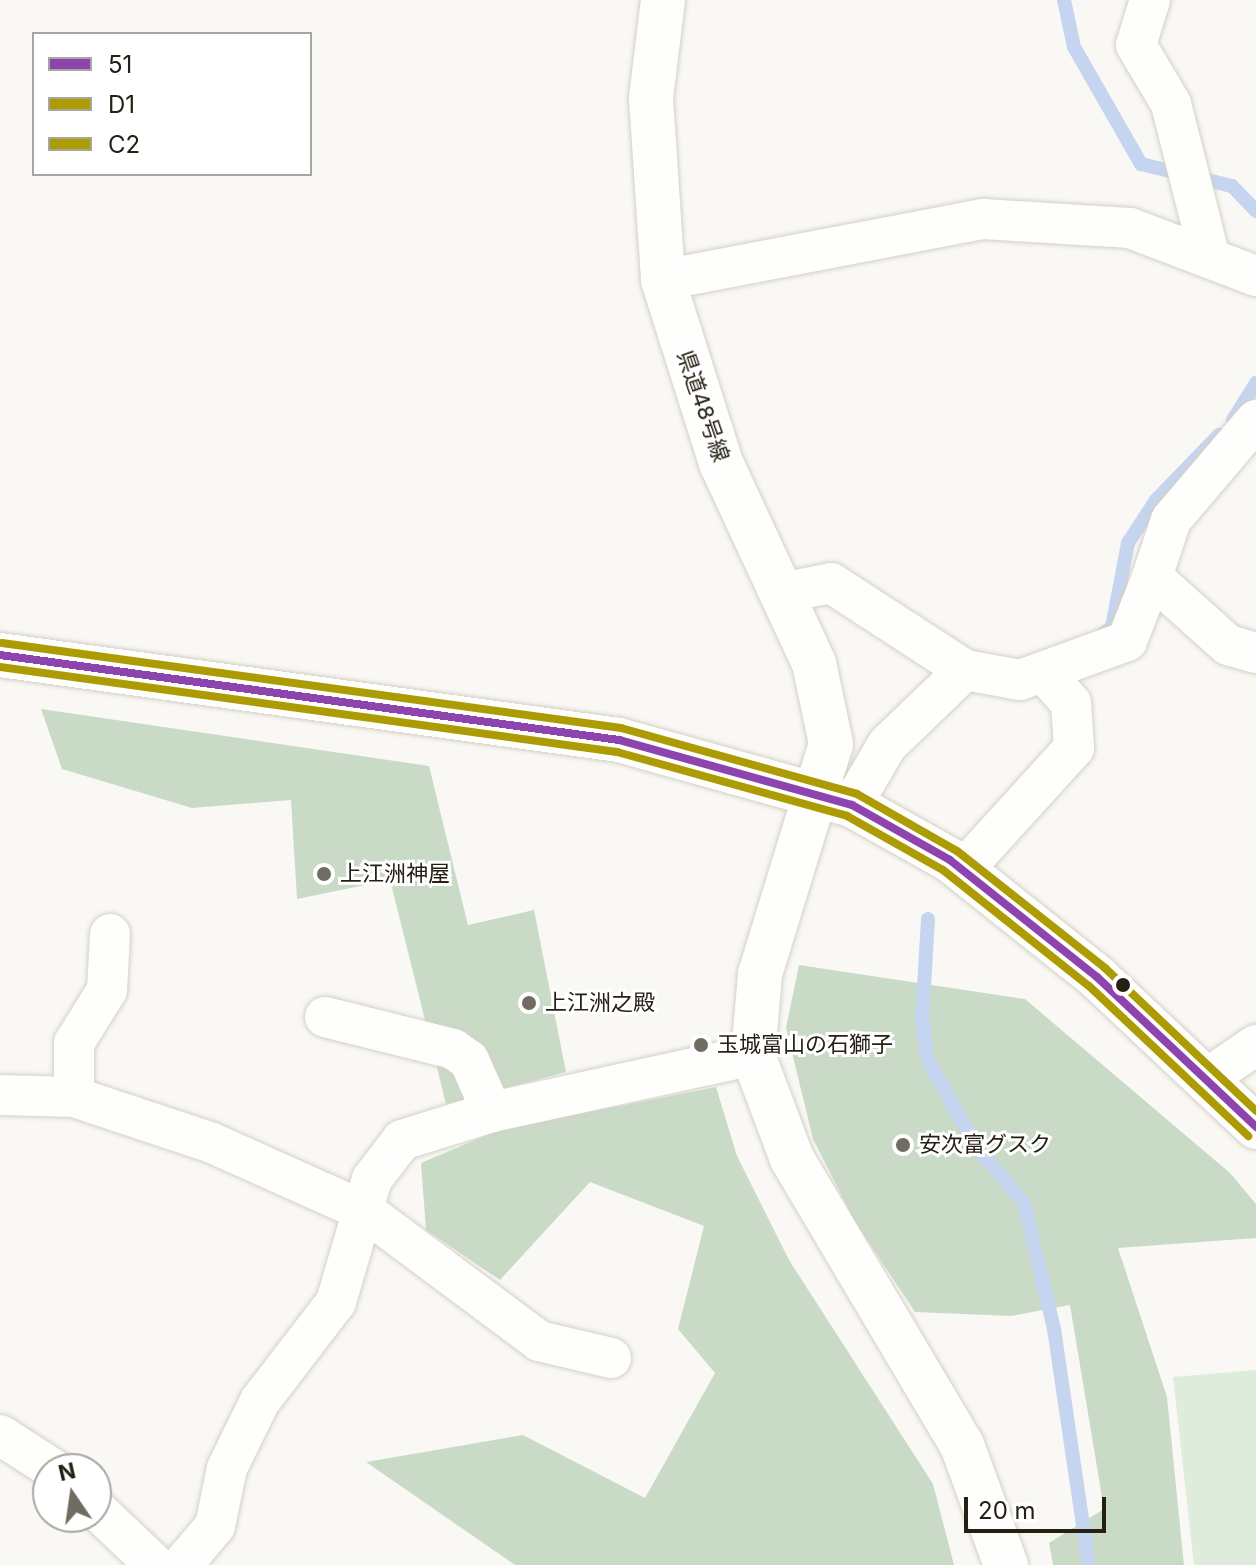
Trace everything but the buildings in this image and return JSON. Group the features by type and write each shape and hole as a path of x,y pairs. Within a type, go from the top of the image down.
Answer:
{"main road":[{"name":"県道48号線","path":"663,0 651,98 663,280 721,463 781,593 825,702 831,744 834,798 760,974 753,1055"},
{"path":"0,655 619,740 834,798 963,870 1097,977 1256,1127"},
{"path":"753,1055 792,1159 962,1445 1006,1565"}],"street":[{"path":"1150,0 1136,45 1171,104 1198,209 1236,268"},
{"path":"663,280 983,219 1130,228 1236,268"},
{"path":"781,593 831,583 967,670 1033,677 1127,641 1171,520 1256,420"},
{"path":"1152,577 1228,645 1256,653"},
{"path":"834,798 967,670"},
{"path":"963,870 1074,748 1071,703 1033,677"},
{"path":"74,1097 74,1043 107,990 110,934"},
{"path":"325,1017 453,1049 469,1060 492,1112"},
{"path":"1205,1080 1256,1045"},
{"path":"182,1565 215,1526 227,1468 260,1401 336,1302 366,1212 372,1179 402,1140 492,1112 753,1055"},
{"path":"0,1095 74,1097 212,1143 366,1212 539,1341 611,1358"},
{"path":"0,1435 32,1456"},
{"path":"112,1524 155,1565"}],"green space":[{"path":"41,709 429,766 468,925 534,910 566,1072 446,1104 390,880 297,899 291,800 192,808 62,769"},
{"path":"799,965 1025,999 1230,1173 1256,1204 1256,1238 1118,1248 1167,1397 1184,1565 1053,1565 1049,1543 1104,1509 1070,1305 1011,1316 915,1312 854,1220 813,1139 786,1028"},
{"path":"716,1087 737,1156 789,1260 933,1484 954,1565 515,1565 366,1462 523,1435 645,1498 715,1373 678,1329 704,1226 590,1182 500,1280 426,1230 421,1163 499,1130"},
{"path":"1256,1370 1256,1565 1194,1565 1173,1377"}],"waterway":[{"path":"1064,0 1074,47 1141,164 1232,186 1256,211"},
{"path":"1233,420 1256,383"},
{"path":"1103,634 1112,627 1128,543 1156,500 1219,435"},
{"path":"928,919 922,1019 928,1060 977,1148 1024,1203 1054,1329 1089,1565"}],"transit line":[{"name":"C2","path":"2,643 621,728 857,794 957,851 1105,968 1256,1111"},
{"name":"51","path":"0,655 619,740 852,805 950,860 1097,977 1256,1127"},
{"name":"D1","path":"0,667 617,752 847,816 943,870 1089,986 1248,1136"}],"place":[{"name":"上江洲神屋","path":"324,874"},
{"name":"上江洲之殿","path":"529,1003"},
{"name":"玉城富山の石獅子","path":"701,1045"},
{"name":"安次富グスク","path":"903,1145"}]}
